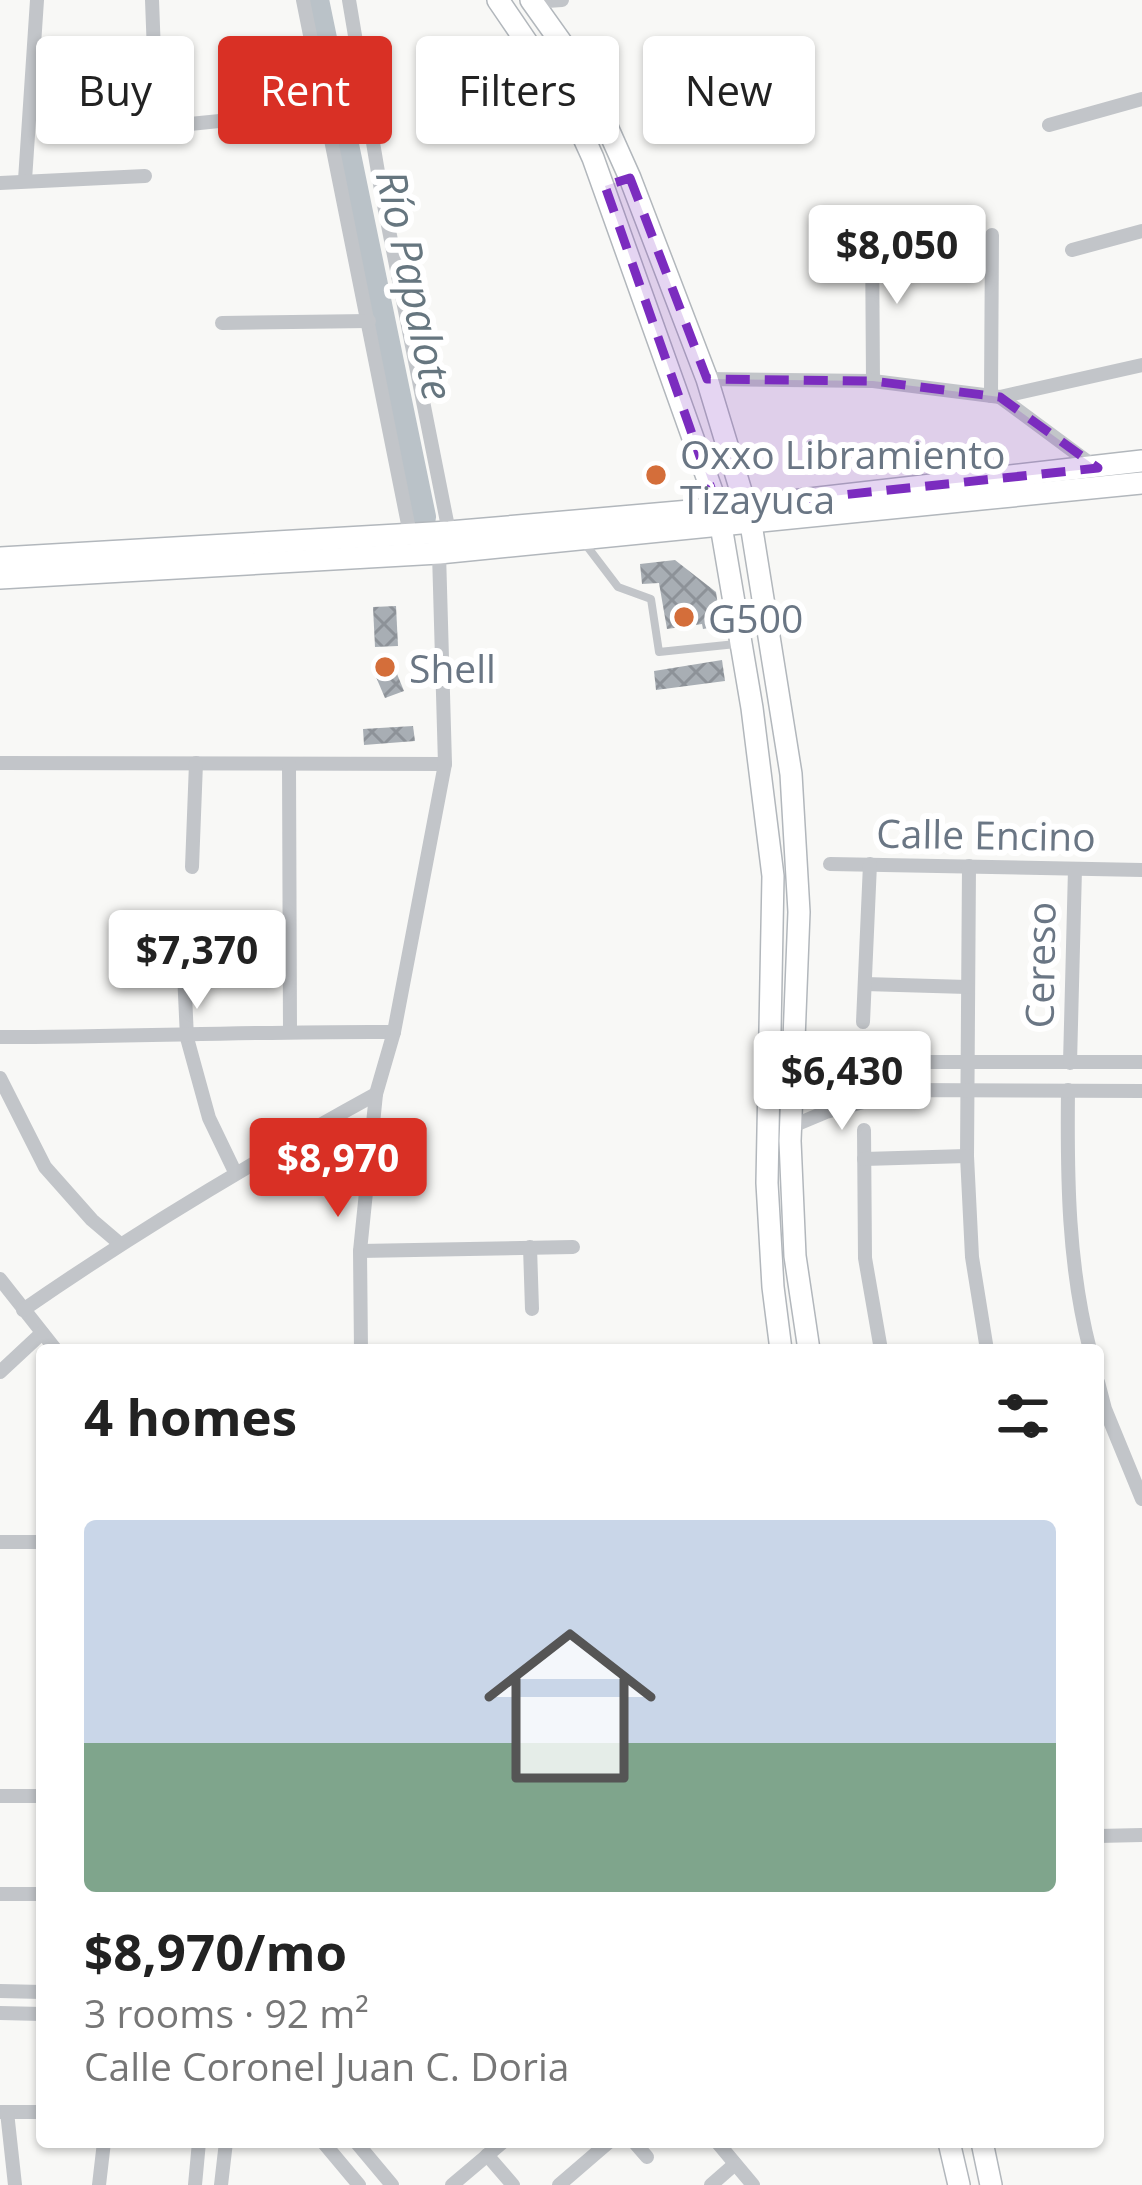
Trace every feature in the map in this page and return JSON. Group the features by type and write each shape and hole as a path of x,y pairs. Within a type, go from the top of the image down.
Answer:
{"main road":[{"path":"498,0 568,103 605,186 720,517 772,876 767,1184 780,1344"},
{"path":"531,1 583,73 630,178 707,379 749,515 791,774 799,912 790,1127 795,1256 808,1344"},
{"path":"605,186 630,178"},
{"path":"749,515 1142,460"},
{"path":"0,578 1142,483"},
{"path":"0,558 410,534 444,543 582,540 720,517"},
{"path":"950,2148 958,2185"},
{"path":"983,2148 991,2185"}],"street":[{"path":"25,180 37,0"},
{"path":"152,0 153,36"},
{"path":"303,0 311,36"},
{"path":"349,0 444,543 446,764 394,1032 376,1094 359,1251 361,1344"},
{"path":"531,1 562,0"},
{"path":"1049,125 1142,99"},
{"path":"333,144 410,534"},
{"path":"0,182 145,176"},
{"path":"1072,250 1142,231"},
{"path":"872,233 873,381"},
{"path":"992,235 996,396"},
{"path":"222,323 369,321"},
{"path":"707,379 873,381 996,396 1142,365"},
{"path":"996,396 1098,468"},
{"path":"0,763 446,764"},
{"path":"192,867 196,764"},
{"path":"289,764 290,1031"},
{"name":"Calle Encino","path":"830,864 1142,870"},
{"path":"863,1022 870,865"},
{"path":"968,866 967,1156 972,1257 986,1344"},
{"name":"Cereso","path":"1070,1063 1075,869"},
{"path":"182,929 187,1037 209,1118 235,1172"},
{"path":"865,984 967,987"},
{"path":"0,1037 394,1032"},
{"path":"792,1036 863,1062 1142,1062"},
{"path":"863,1062 863,1101"},
{"path":"908,1062 908,1090"},
{"path":"0,1078 45,1167 119,1243"},
{"path":"790,1127 908,1090 1142,1091"},
{"path":"1068,1090 1067,1183 1077,1302 1088,1344"},
{"path":"23,1310 119,1243 235,1172 376,1094"},
{"path":"864,1130 865,1258 880,1344"},
{"path":"864,1159 967,1156"},
{"path":"530,1246 532,1309"},
{"path":"359,1251 573,1247"},
{"path":"0,1280 51,1344"},
{"path":"0,1372 42,1334"},
{"path":"1104,1405 1142,1498"},
{"path":"0,1542 36,1542"},
{"path":"0,1796 36,1796"},
{"path":"1104,1836 1142,1834"},
{"path":"0,1894 36,1894"},
{"path":"0,1991 36,1991"},
{"path":"0,2014 36,2014"},
{"path":"15,2185 3,2112 36,2112"},
{"path":"101,2185 104,2148"},
{"path":"195,2185 198,2148"},
{"path":"221,2185 225,2148"},
{"path":"328,2148 359,2185"},
{"path":"361,2148 392,2185"},
{"path":"452,2185 496,2148"},
{"path":"559,2185 601,2148"},
{"path":"639,2148 647,2157"},
{"path":"722,2148 753,2185"},
{"path":"487,2155 513,2185"},
{"path":"711,2185 735,2164"}],"lane":[{"path":"582,540 618,587 651,599 659,652 731,642 742,647"}],"highlighted area":[{"path":"630,178 707,379 873,381 1000,397 1098,468 718,508 605,186"}],"building":[{"path":"675,560 716,592 721,626 667,629 659,583 642,584 640,564"},
{"path":"396,606 398,646 375,647 373,607"},
{"path":"722,660 725,681 656,690 654,671"},
{"path":"395,669 404,691 385,698 376,677"},
{"path":"413,726 415,741 364,745 363,729"}],"waterway":[{"name":"Río Papalote","path":"314,0 421,517"}],"place":[{"name":"Oxxo Libramiento Tizayuca","path":"656,475"},
{"name":"G500","path":"684,617"},
{"name":"Shell","path":"385,667"}]}
